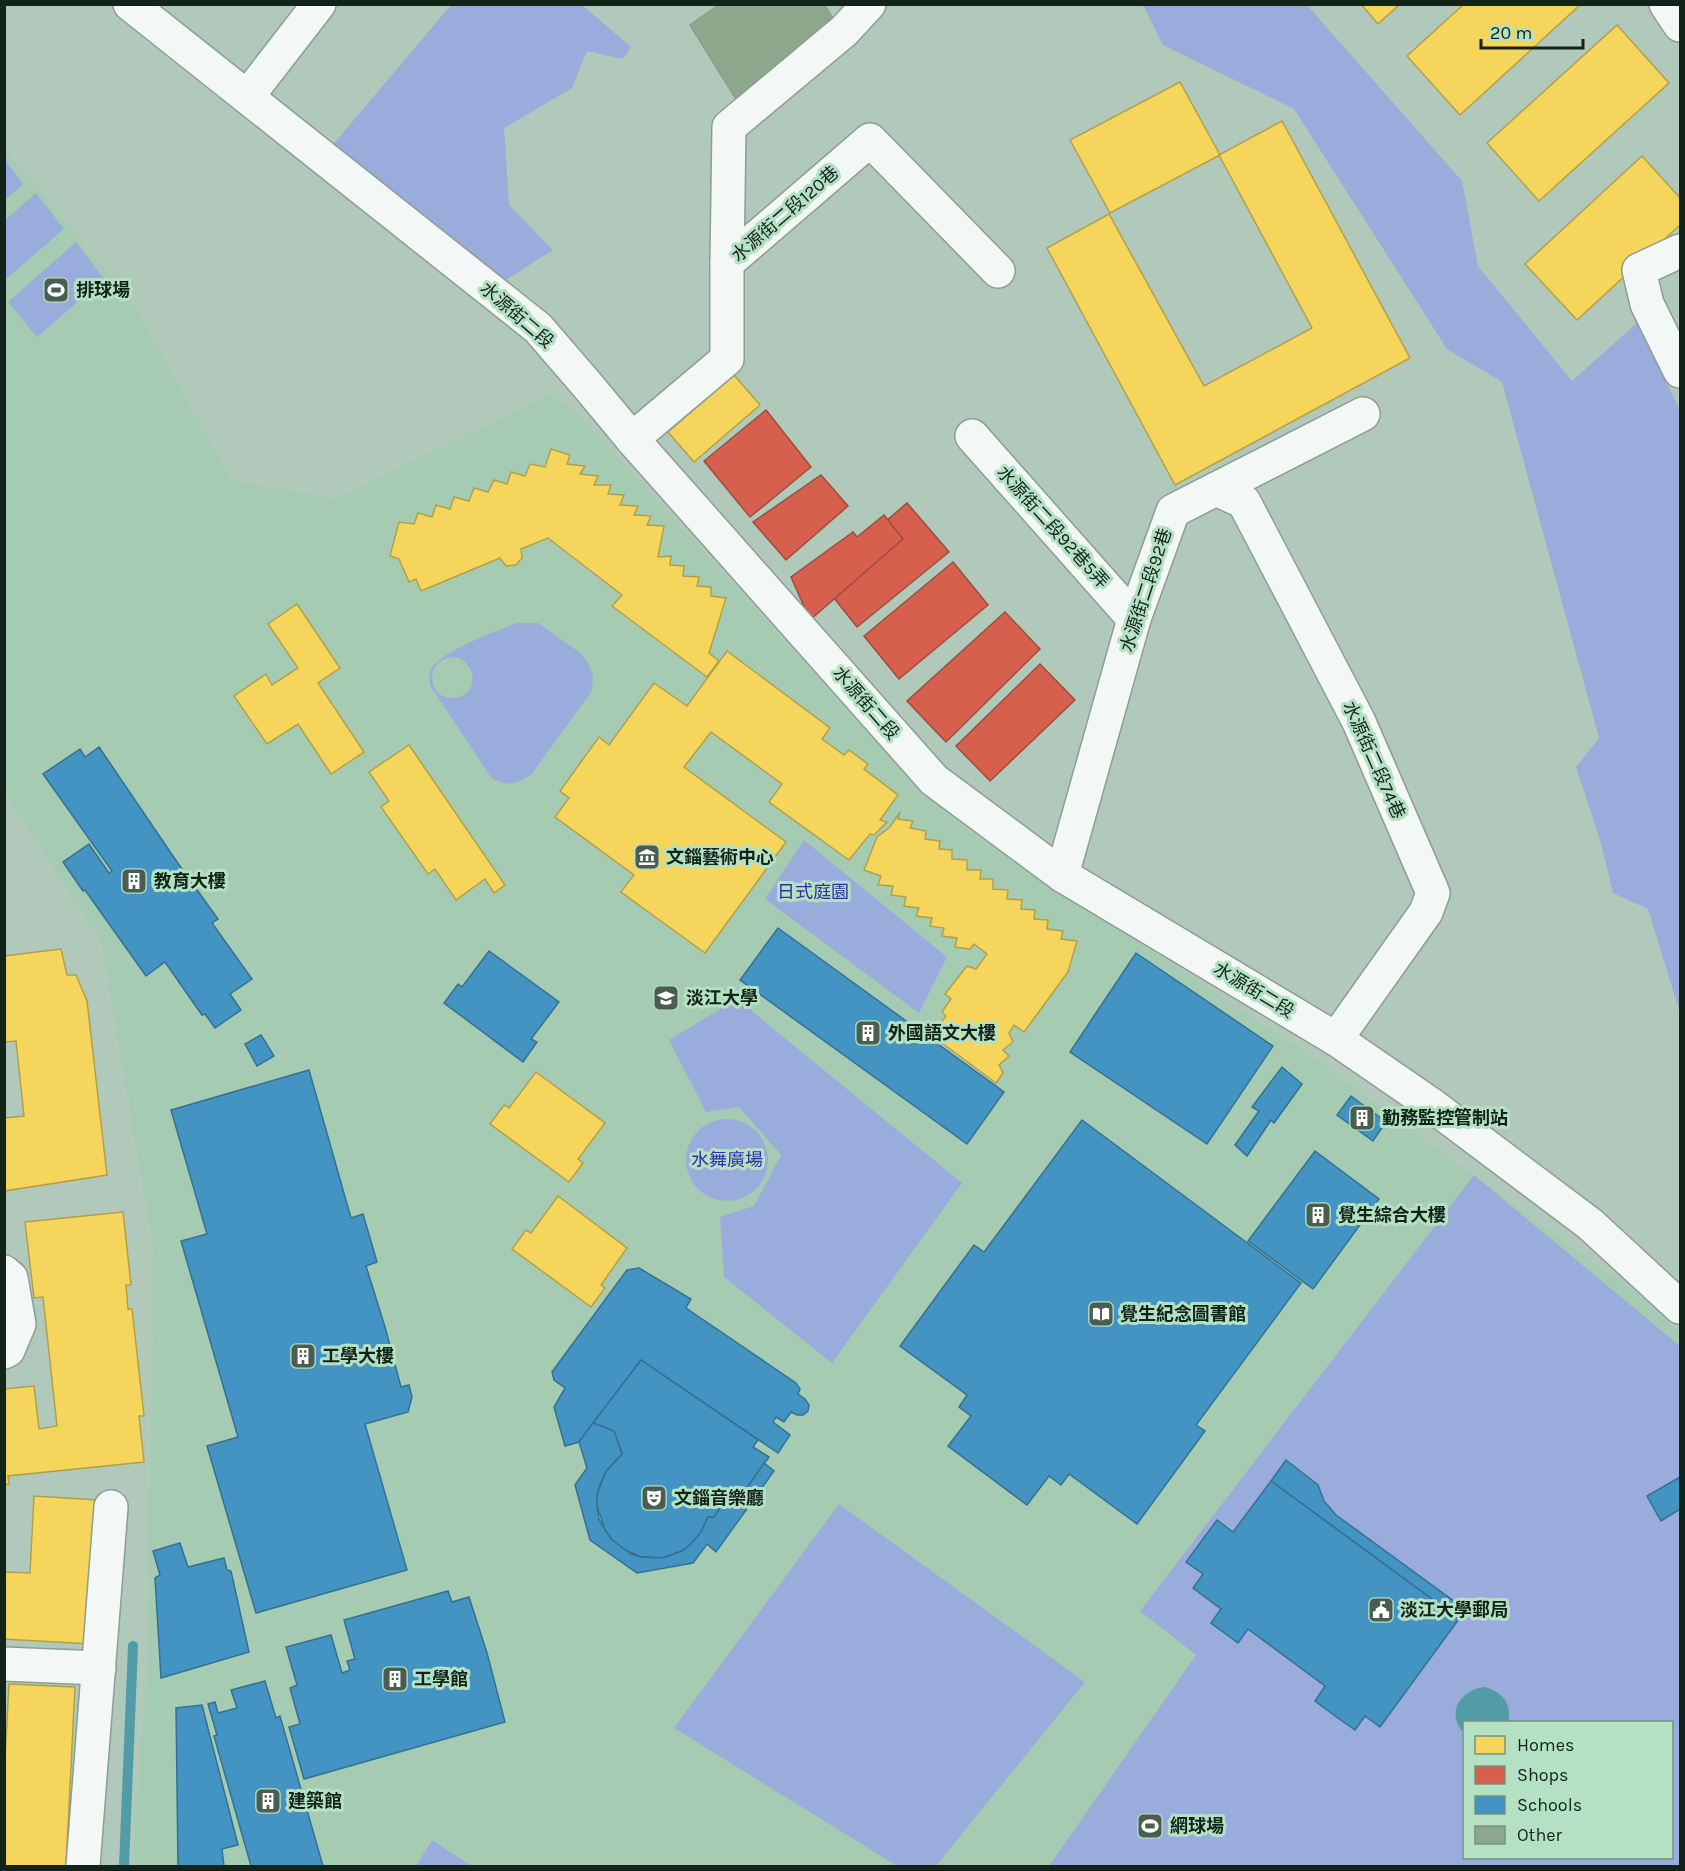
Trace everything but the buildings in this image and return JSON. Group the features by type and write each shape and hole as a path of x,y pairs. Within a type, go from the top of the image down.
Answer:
{"street":[{"name":"水源街二段","path":"130,4 538,328 632,439 934,780 1062,875 1336,1039 1429,1103 1590,1224 1680,1307"},
{"path":"247,97 319,4"},
{"path":"727,263 729,127 844,31 869,4"},
{"path":"1666,4 1680,26"},
{"name":"水源街二段120巷","path":"632,439 727,359 727,263 870,140 998,270"},
{"path":"1680,251 1639,270 1647,304 1680,371"},
{"name":"水源街二段92巷","path":"1062,875 1134,619 1173,511 1363,414"},
{"name":"水源街二段92巷5弄","path":"972,436 1134,619"},
{"name":"水源街二段74巷","path":"1216,489 1244,502 1359,722 1433,893 1426,912 1336,1039"},
{"path":"4,1272 11,1278 19,1324 8,1350 4,1352"},
{"path":"83,1866 111,1507"},
{"path":"4,1664 99,1668"}],"shaded area":[{"name":"淡江大學","path":"4,147 136,308 231,480 336,499 552,393 591,428 915,785 973,833 1305,1052 1637,1294 1680,1333 1680,1866 132,1866 147,1672 154,1251 102,943 5,794"},
{"path":"1485,1687 1501,1696 1509,1710 1508,1721 1463,1721 1463,1732 1456,1718 1458,1703 1469,1692"}],"green space":[{"path":"522,4 523,6 525,4 582,5 631,47 623,59 587,51 572,88 504,128 509,205 553,250 506,280 331,147 451,5"},
{"path":"1143,5 1307,5 1462,181 1478,266 1572,381 1638,322 1680,411 1680,1013 1648,909 1613,893 1601,843 1576,767 1599,738 1502,382 1447,349 1294,109 1163,45"},
{"path":"5,160 23,184 4,200"},
{"name":"排球場","path":"36,193 64,229 5,280 5,220"},
{"name":"排球場","path":"76,242 104,279 37,337 8,302"},
{"path":"516,623 538,623 579,652 588,662 593,675 592,691 531,775 521,781 503,783 492,779 431,687 430,672 434,665 454,650","holes":["454,657 462,660 472,672 471,686 462,696 444,697 434,686 433,671 444,659"]},
{"name":"日式庭園","path":"804,840 947,957 919,1013 765,899"},
{"path":"737,999 962,1183 832,1363 724,1277 720,1217 754,1206 781,1155 739,1107 706,1112 669,1040"},
{"name":"水舞廣場","path":"727,1119 743,1122 756,1131 765,1144 768,1160 765,1176 756,1189 743,1198 727,1201 711,1198 698,1189 689,1176 686,1160 689,1144 698,1131 711,1122"},
{"path":"1474,1175 1680,1346 1680,1866 1049,1866 1196,1655 1140,1611"},
{"path":"839,1504 1085,1682 936,1866 897,1866 674,1728"},
{"path":"432,1840 472,1866 416,1866"}],"waterway":[{"path":"124,1866 133,1646"}],"place":[{"name":"排球場","path":"56,290"},
{"name":"文錙藝術中心","path":"647,857"},
{"name":"教育大樓","path":"134,881"},
{"name":"淡江大學","path":"666,998"},
{"name":"外國語文大樓","path":"868,1033"},
{"name":"勤務監控管制站","path":"1362,1118"},
{"name":"覺生綜合大樓","path":"1318,1215"},
{"name":"覺生紀念圖書館","path":"1101,1314"},
{"name":"工學大樓","path":"303,1356"},
{"name":"文錙音樂廳","path":"654,1498"},
{"name":"淡江大學郵局","path":"1381,1610"},
{"name":"工學館","path":"395,1679"},
{"name":"建築館","path":"268,1801"},
{"name":"網球場","path":"1150,1826"}]}
